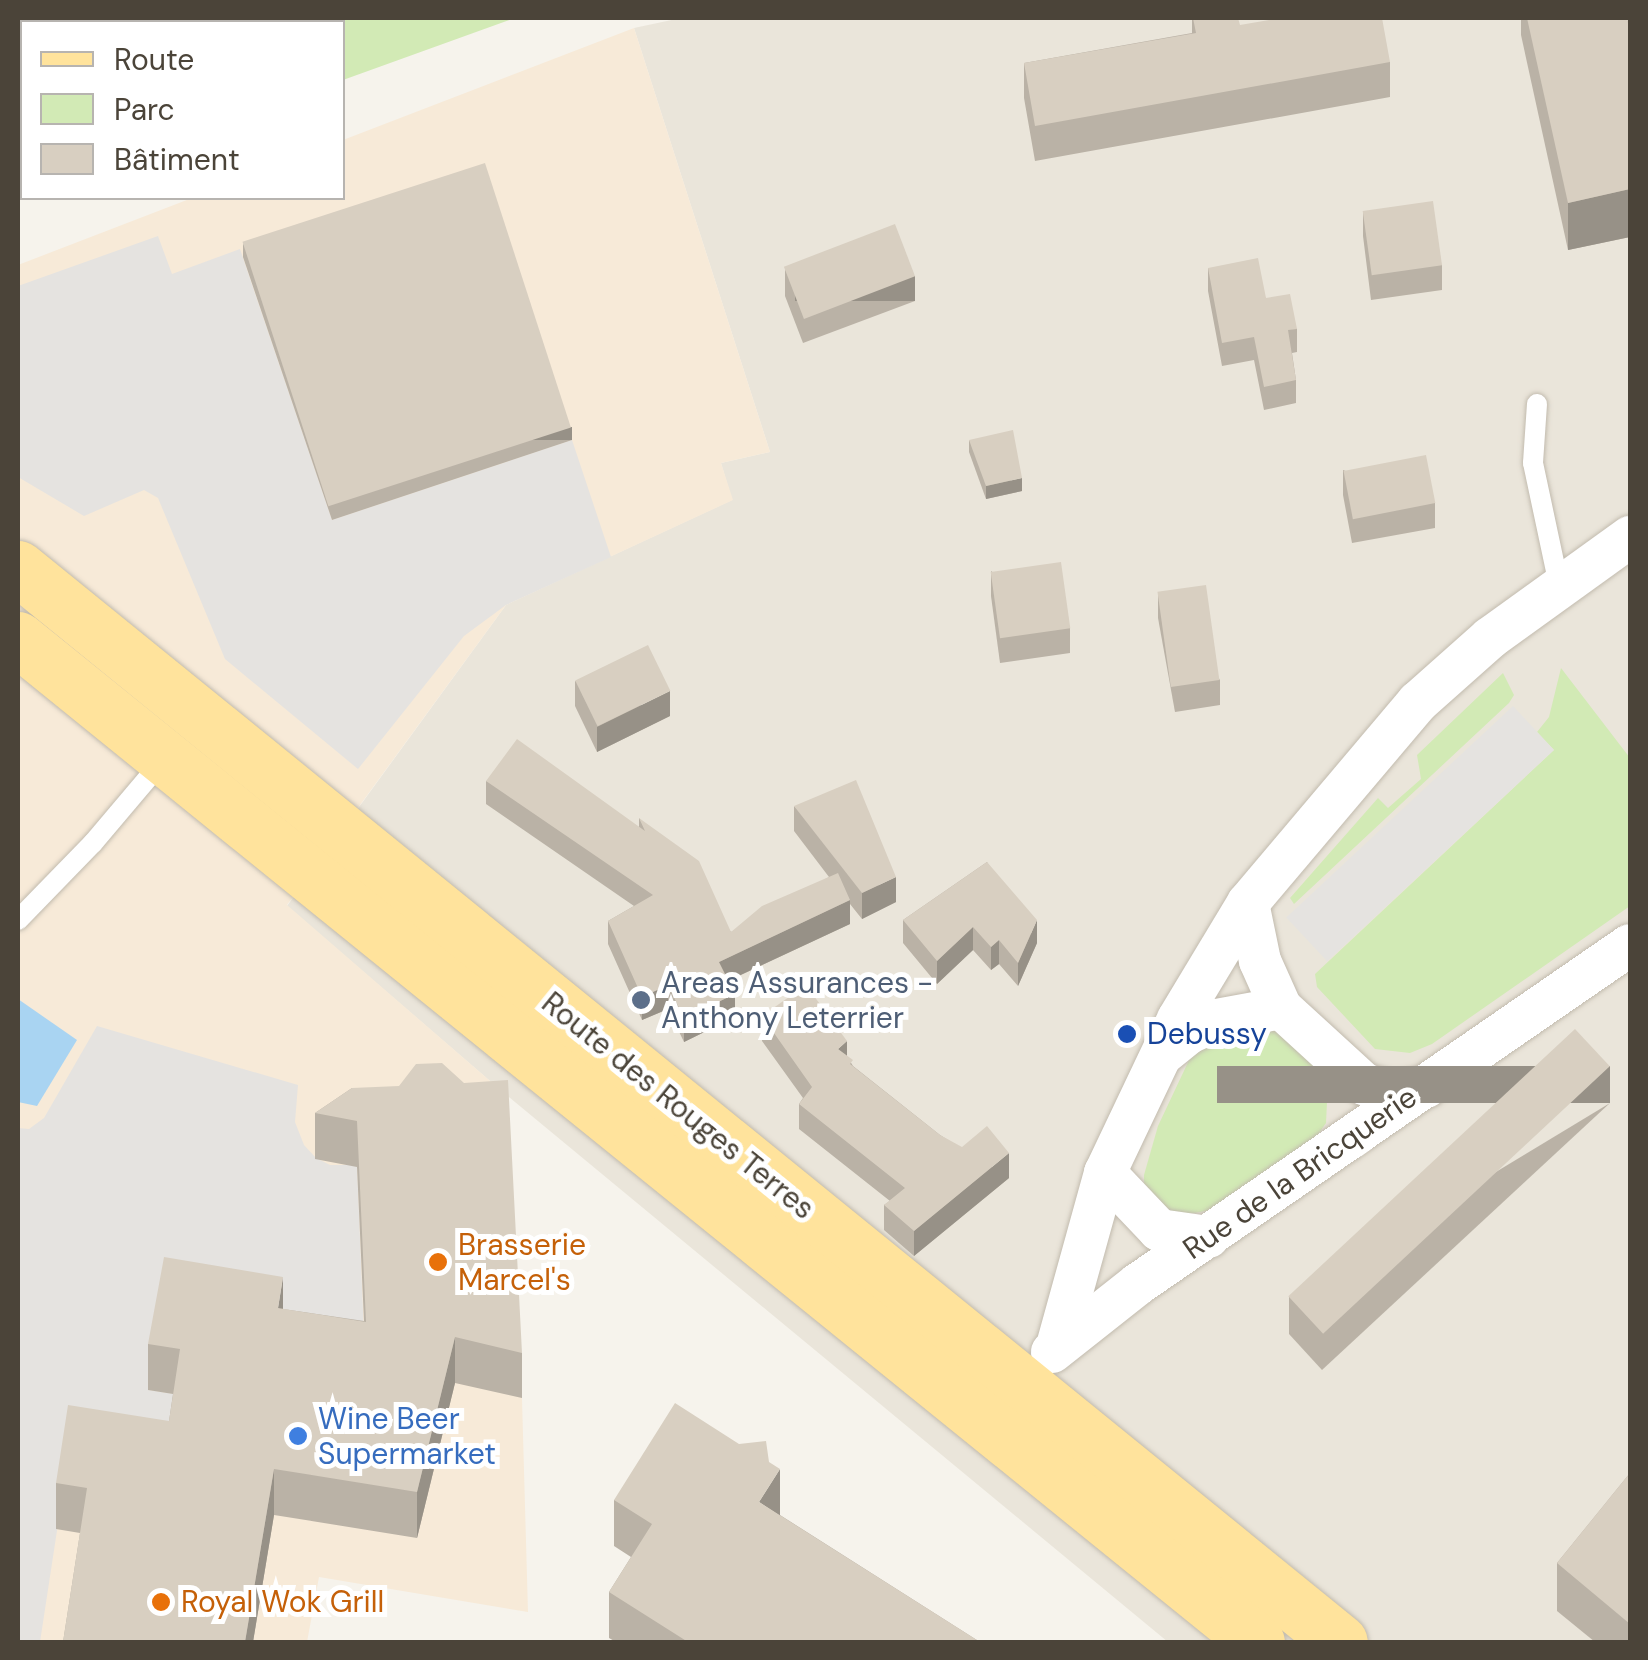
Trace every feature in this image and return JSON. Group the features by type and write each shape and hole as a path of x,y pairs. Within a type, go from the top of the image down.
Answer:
{"main road":[{"name":"Route des Rouges Terres","path":"18,568 1340,1642"},
{"name":"Route des Rouges Terres","path":"18,639 166,758 1023,1386 1258,1642"}],"street":[{"path":"1023,1386 1105,1173 1159,1058 1248,903 1418,702 1490,638 1559,585 1630,538"},
{"path":"1248,903 1260,961 1281,1008 1364,1084 1394,1093 1426,1087"},
{"name":"Rue de la Bricquerie","path":"1023,1386 1209,1237 1630,945"},
{"path":"1159,1058 1189,1033 1217,1020 1281,1008"},
{"path":"1326,1156 1338,1122 1340,1098 1338,1075 1328,1053"},
{"path":"1105,1173 1160,1230 1209,1237"}],"lane":[{"path":"1537,404 1533,463 1559,585"},
{"path":"18,920 81,857 166,758"}],"shaded area":[{"path":"681,18 1630,18 1630,1642 1168,1642 504,1093 287,906 506,605 732,500 721,463 770,452 634,28"},
{"path":"634,28 770,452 721,463 733,500 506,605 287,905 504,1093 522,1399 528,1612 319,1577 307,1642 18,1642 18,265 187,200 345,200 345,139"},
{"path":"158,236 172,274 240,249 332,520 572,440 611,557 506,605 464,636 358,769 225,659 158,498 144,490 84,516 18,477 18,286"},
{"path":"1513,706 1554,750 1327,961 1286,917"},
{"path":"97,1026 298,1085 295,1122 304,1145 330,1165 357,1165 365,1359 149,1390 180,1395 169,1467 69,1452 40,1642 18,1642 18,1128 29,1129 44,1118"}],"green space":[{"path":"18,18 515,18 345,79 345,20 20,20 18,96"},
{"path":"1561,668 1630,758 1630,906 1432,1044 1410,1053 1375,1049 1317,987 1315,974 1554,750 1537,732 1549,717"},
{"path":"1503,673 1514,695 1509,703 1294,904 1290,898 1378,798 1388,808 1421,779 1417,755"},
{"path":"1282,1028 1313,1065 1327,1102 1326,1123 1312,1143 1217,1209 1177,1216 1162,1208 1144,1188 1144,1175 1158,1126 1191,1056 1210,1042"}],"water":[{"path":"18,999 77,1040 37,1106 18,1102"}],"building":[{"path":"1193,18 1238,18 1240,25 1280,18 1382,18 1390,62 1035,126 1024,63 1196,33"},
{"path":"1527,18 1627,18 1630,189 1568,203"},
{"path":"485,163 571,427 328,506 242,242"},
{"path":"1433,201 1442,265 1372,275 1363,211"},
{"path":"895,224 915,276 804,319 784,267"},
{"path":"1258,258 1266,298 1290,294 1297,329 1288,330 1296,380 1264,387 1254,337 1222,343 1208,268"},
{"path":"1013,430 1022,478 986,486 969,440"},
{"path":"1426,455 1435,503 1353,519 1344,471"},
{"path":"1061,562 1070,628 1000,638 991,572"},
{"path":"1206,585 1219,680 1171,687 1157,592"},
{"path":"648,645 670,691 598,726 575,681"},
{"path":"517,739 645,831 639,818 699,861 731,932 762,906 838,873 850,900 719,962 735,994 684,1018 668,985 642,997 608,921 653,895 486,781"},
{"path":"856,780 896,877 862,893 794,806"},
{"path":"987,862 1037,920 1018,963 999,940 991,947 973,927 937,961 903,920"},
{"path":"806,985 847,1041 838,1049 853,1060 850,1064 940,1135 962,1147 987,1126 1009,1153 914,1231 884,1205 905,1188 799,1104 812,1087 762,1016"},
{"path":"1575,1029 1610,1066 1323,1334 1288,1296"},
{"path":"442,1063 464,1083 508,1080 522,1353 455,1337 417,1492 274,1469 245,1642 63,1642 87,1488 56,1483 68,1405 169,1421 180,1349 148,1344 164,1257 283,1277 278,1308 366,1322 357,1121 315,1113 352,1088 399,1086 416,1064"},
{"path":"675,1403 739,1444 766,1441 769,1462 780,1469 759,1502 980,1642 688,1642 609,1592 652,1524 614,1500"},
{"path":"1630,1473 1630,1624 1557,1563"}],"place":[{"name":"Areas Assurances - Anthony Leterrier","path":"641,1000"},
{"name":"Debussy","path":"1127,1034"},
{"name":"Brasserie Marcel's","path":"438,1262"},
{"name":"Wine Beer Supermarket","path":"298,1436"},
{"name":"Royal Wok Grill","path":"161,1602"}]}
